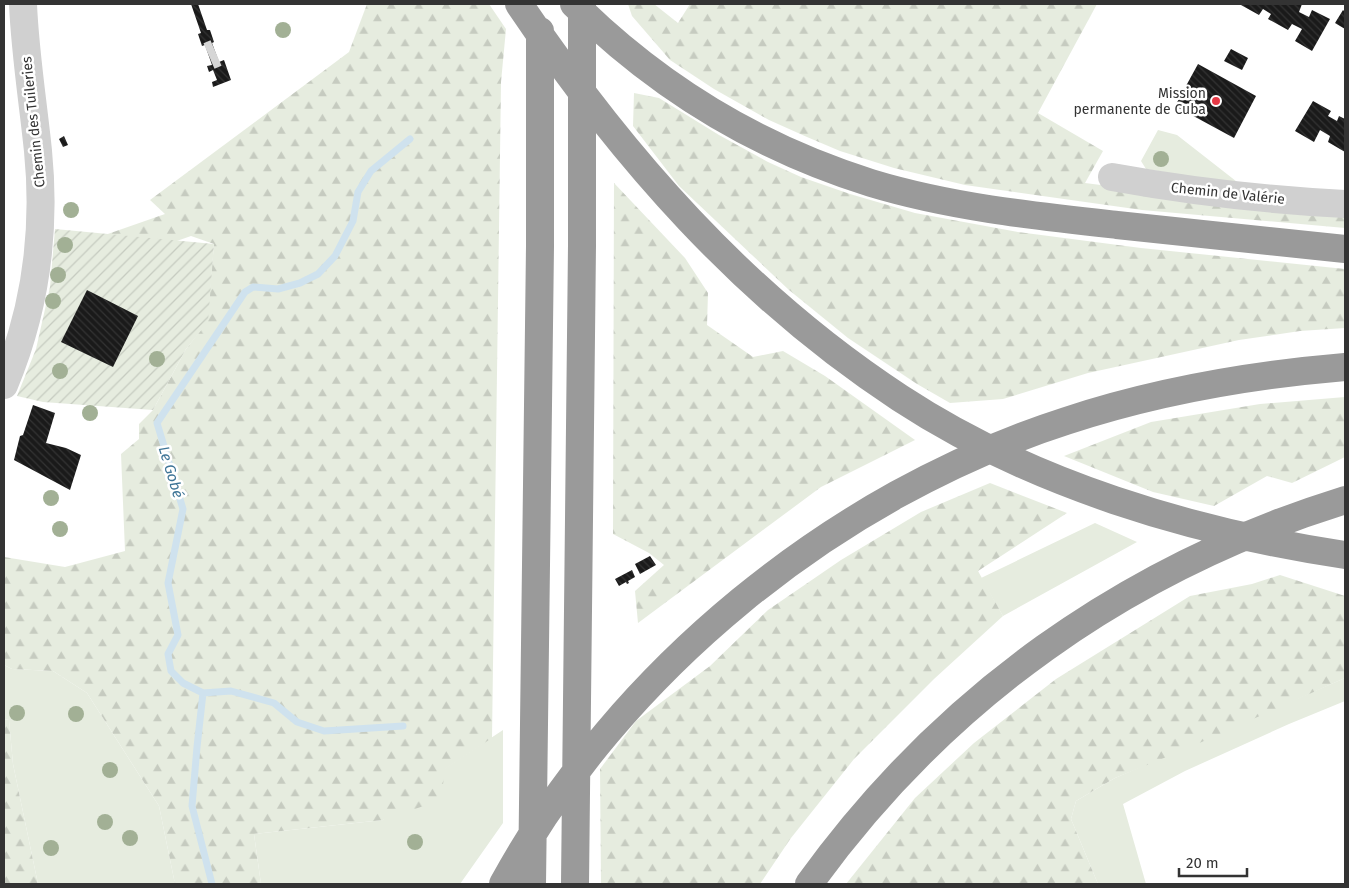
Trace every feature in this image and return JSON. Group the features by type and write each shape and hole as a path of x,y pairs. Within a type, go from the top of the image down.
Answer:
{"highway":[{"path":"518,4 577,86 647,175 698,229 752,282 829,347 902,399 995,451 1096,494 1152,513 1210,529 1267,542 1345,555"},
{"path":"532,884 540,246 540,4"},
{"path":"574,4 646,68 701,106 758,138 826,167 890,188 947,201 1021,214 1345,249"},
{"path":"575,881 582,245 582,4"},
{"path":"503,884 560,793 616,723 657,677 700,634 747,595 844,526 951,467 1064,421 1122,404 1181,390 1241,379 1345,367"},
{"path":"809,884 866,810 907,765 995,685 1044,648 1094,614 1146,583 1200,555 1273,525 1345,500"}],"street":[{"name":"Chemin des Tuileries","path":"4,386 16,356 27,319 39,248 40,196 38,152 24,38 23,4"},
{"name":"Chemin de Valérie","path":"1112,177 1230,194 1345,204"}],"green space":[{"path":"367,4 489,4 506,29 501,82 492,738 445,769 441,800 383,820 254,834 261,884 175,884 159,806 87,693 53,671 12,669 4,665 4,557 65,567 125,551 121,454 139,439 139,424 153,410 186,349 207,322 214,244 191,236 120,261 82,243 165,214 150,200 349,52"},
{"path":"628,4 654,4 678,23 690,4 1097,4 1038,113 1103,151 1085,183 1345,216 1345,228 1142,210 965,185 894,168 840,151 807,137 769,120 714,89 670,60 632,16"},
{"path":"634,93 659,98 719,135 768,162 801,177 915,213 1018,232 1141,248 1345,269 1345,328 1300,331 1239,340 1088,373 1003,399 950,403 917,384 848,338 789,290 679,186 633,126"},
{"path":"1158,130 1177,135 1241,185 1146,169 1141,161"},
{"path":"614,183 685,258 708,293 707,325 753,357 783,351 825,376 915,440 821,487 638,623 635,591 664,565 649,553 613,534"},
{"path":"55,229 214,244 208,322 186,349 153,410 43,402 17,396 36,349 50,287"},
{"path":"1345,397 1345,457 1292,483 1267,476 1214,506 1153,492 1064,456 1151,422 1260,404"},
{"path":"990,483 1067,513 978,571 1003,616 934,679 854,759 791,838 760,884 601,884 600,769 636,721 710,666 768,610 841,560 921,512"},
{"path":"1095,523 1137,542 1003,616 981,578"},
{"path":"1280,575 1345,596 1345,678 1186,749 1115,778 1076,801 1071,819 1098,884 846,884 915,798 974,743 1056,679 1190,596 1252,584"},
{"path":"4,665 12,669 53,671 87,693 159,806 175,884 38,884 13,764 9,720 4,719"},
{"path":"1345,678 1345,701 1185,771 1123,804 1146,884 1098,884 1071,819 1076,801 1115,778"},
{"path":"4,719 9,720 13,764 38,884 4,884"},
{"path":"503,730 503,823 460,884 261,884 254,834 383,820 444,769"}],"building":[{"path":"191,4 198,4 207,30 210,30 214,42 212,43 219,62 224,60 231,80 213,87 212,82 217,80 213,70 209,72 207,66 212,65 205,45 202,46 198,34 201,33"},
{"path":"1242,4 1302,4 1299,12 1309,17 1312,10 1330,19 1312,51 1295,41 1302,29 1292,24 1288,30 1268,19 1271,14 1263,9 1259,15"},
{"path":"1343,10 1345,12 1345,29 1335,23"},
{"path":"1231,49 1248,58 1242,70 1224,61"},
{"name":"Mission permanente de Cuba","path":"1198,64 1256,96 1234,138 1175,106"},
{"path":"1313,101 1331,111 1328,116 1337,121 1339,116 1345,119 1345,152 1328,142 1330,136 1320,130 1314,142 1295,131"},
{"path":"64,136 68,145 63,147 59,139"},
{"path":"87,290 138,316 113,367 61,342"},
{"path":"33,405 55,413 46,443 66,448 81,455 70,490 14,460 20,436 23,435"},
{"path":"650,556 656,565 640,574 635,564"},
{"path":"632,570 635,577 628,581 629,583 627,584 626,582 619,586 615,579"}],"waterway":[{"name":"Le Gobé","path":"403,726 324,731 297,722 274,703 231,691 203,693 183,683 171,671 168,654 178,635 168,583 183,509 157,423 245,292 253,287 278,289 300,283 318,274 335,256 353,221 358,192 371,171 410,139"},
{"path":"203,693 192,806 212,884"}],"tunnel":[{"path":"209,56 216,53"}],"place":[{"name":"Mission permanente de Cuba","path":"1216,101"}]}
